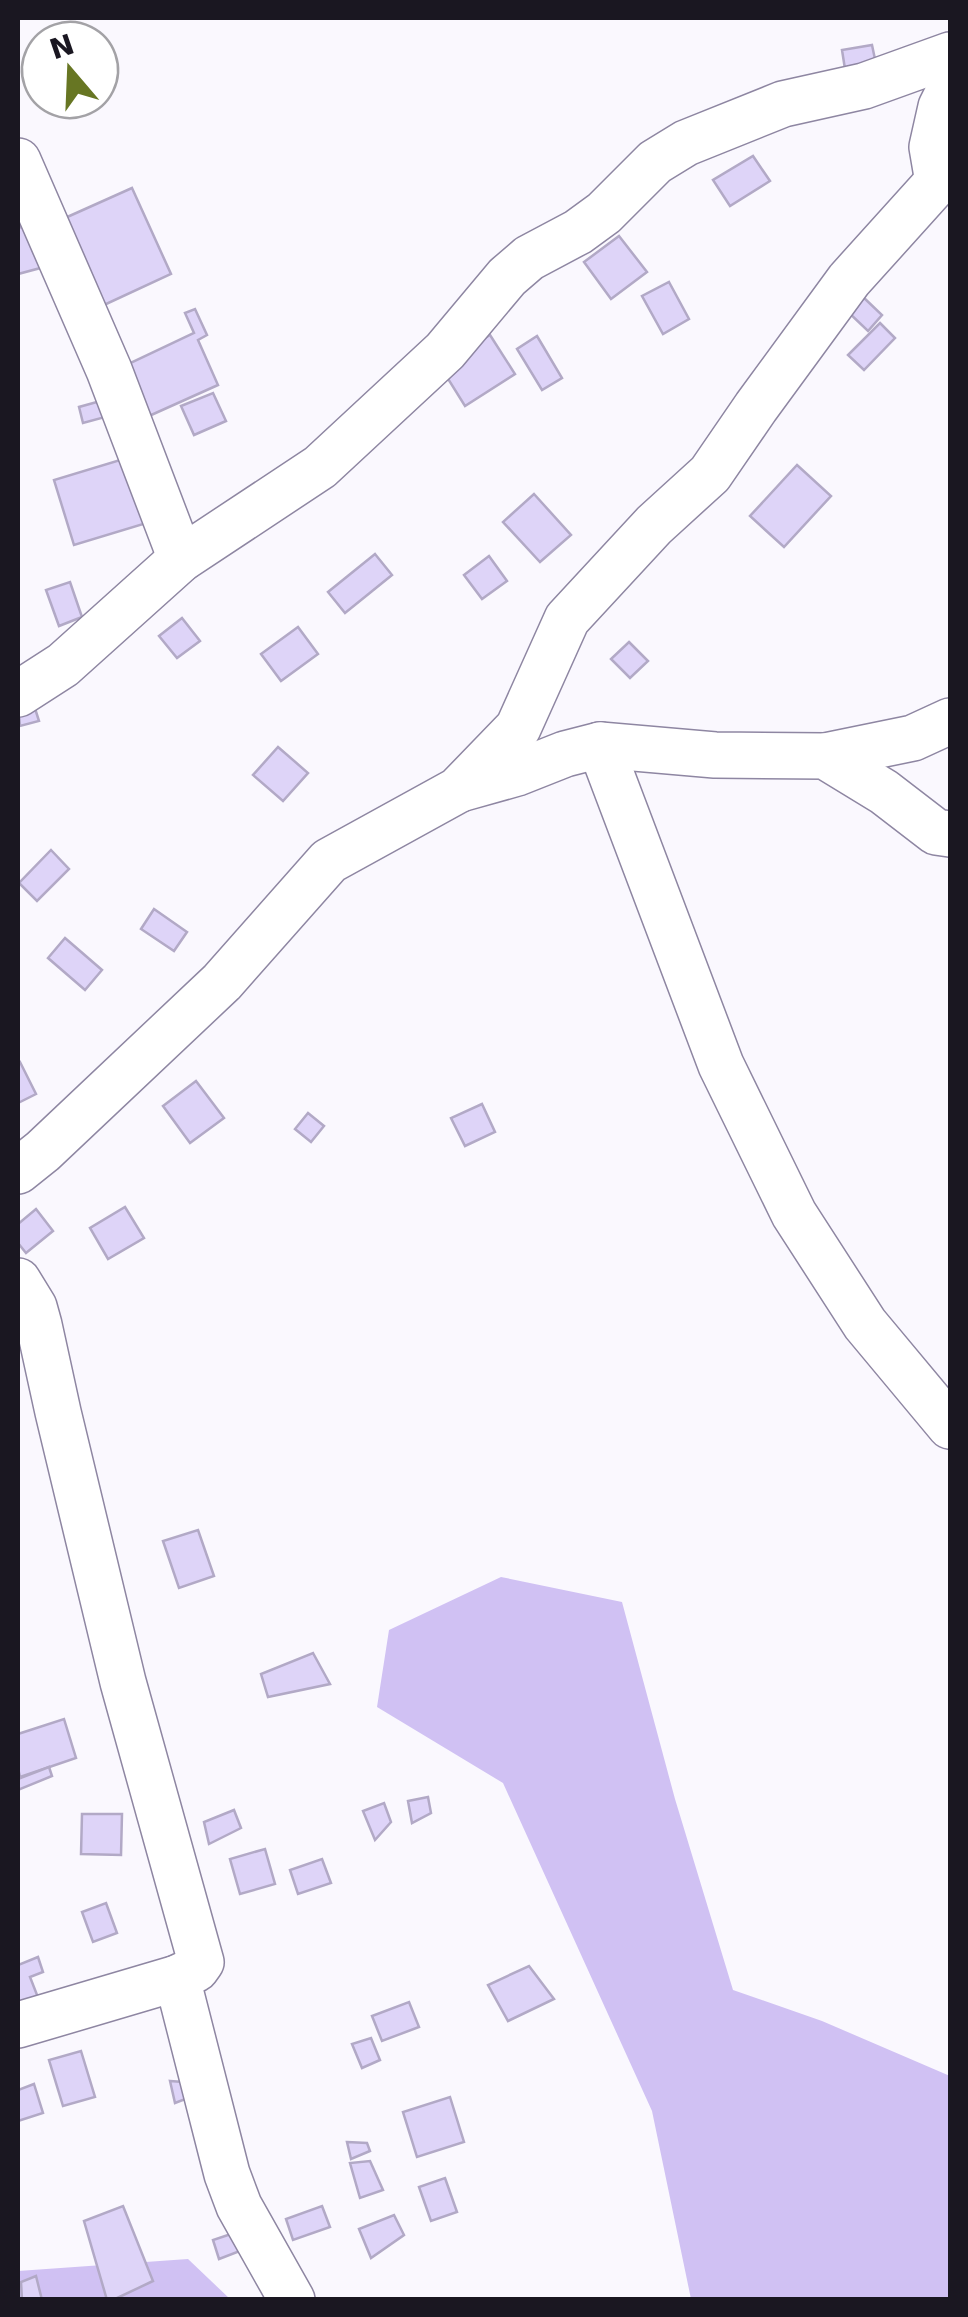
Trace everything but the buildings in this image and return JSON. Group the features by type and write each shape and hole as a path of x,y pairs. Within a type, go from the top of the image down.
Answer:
{"street":[{"path":"18,694 63,665 181,560 320,467 445,351 507,277 528,258 578,232 604,213 655,162 686,143 782,104 864,86 950,55"},
{"path":"458,790 518,728 567,619 654,526 710,474 849,280 944,175 932,148 941,107 950,89"},
{"path":"18,160 109,370 181,560"},
{"path":"18,1171 222,982 329,860 458,790 600,745 714,755 826,756 914,738 950,720"},
{"path":"600,745 721,1065 794,1214 865,1324 950,1426"},
{"path":"826,756 884,792 936,832 950,834"},
{"path":"18,1281 34,1307 123,1682 200,1966 177,1978 18,2024"},
{"path":"177,1978 227,2174 239,2206 292,2300"}],"shaded area":[{"path":"501,1577 622,1602 675,1799 733,1990 822,2021 950,2076 950,2299 691,2299 652,2111 503,1783 377,1707 389,1630"},
{"path":"188,2259 230,2299 18,2300 18,2271"}]}
